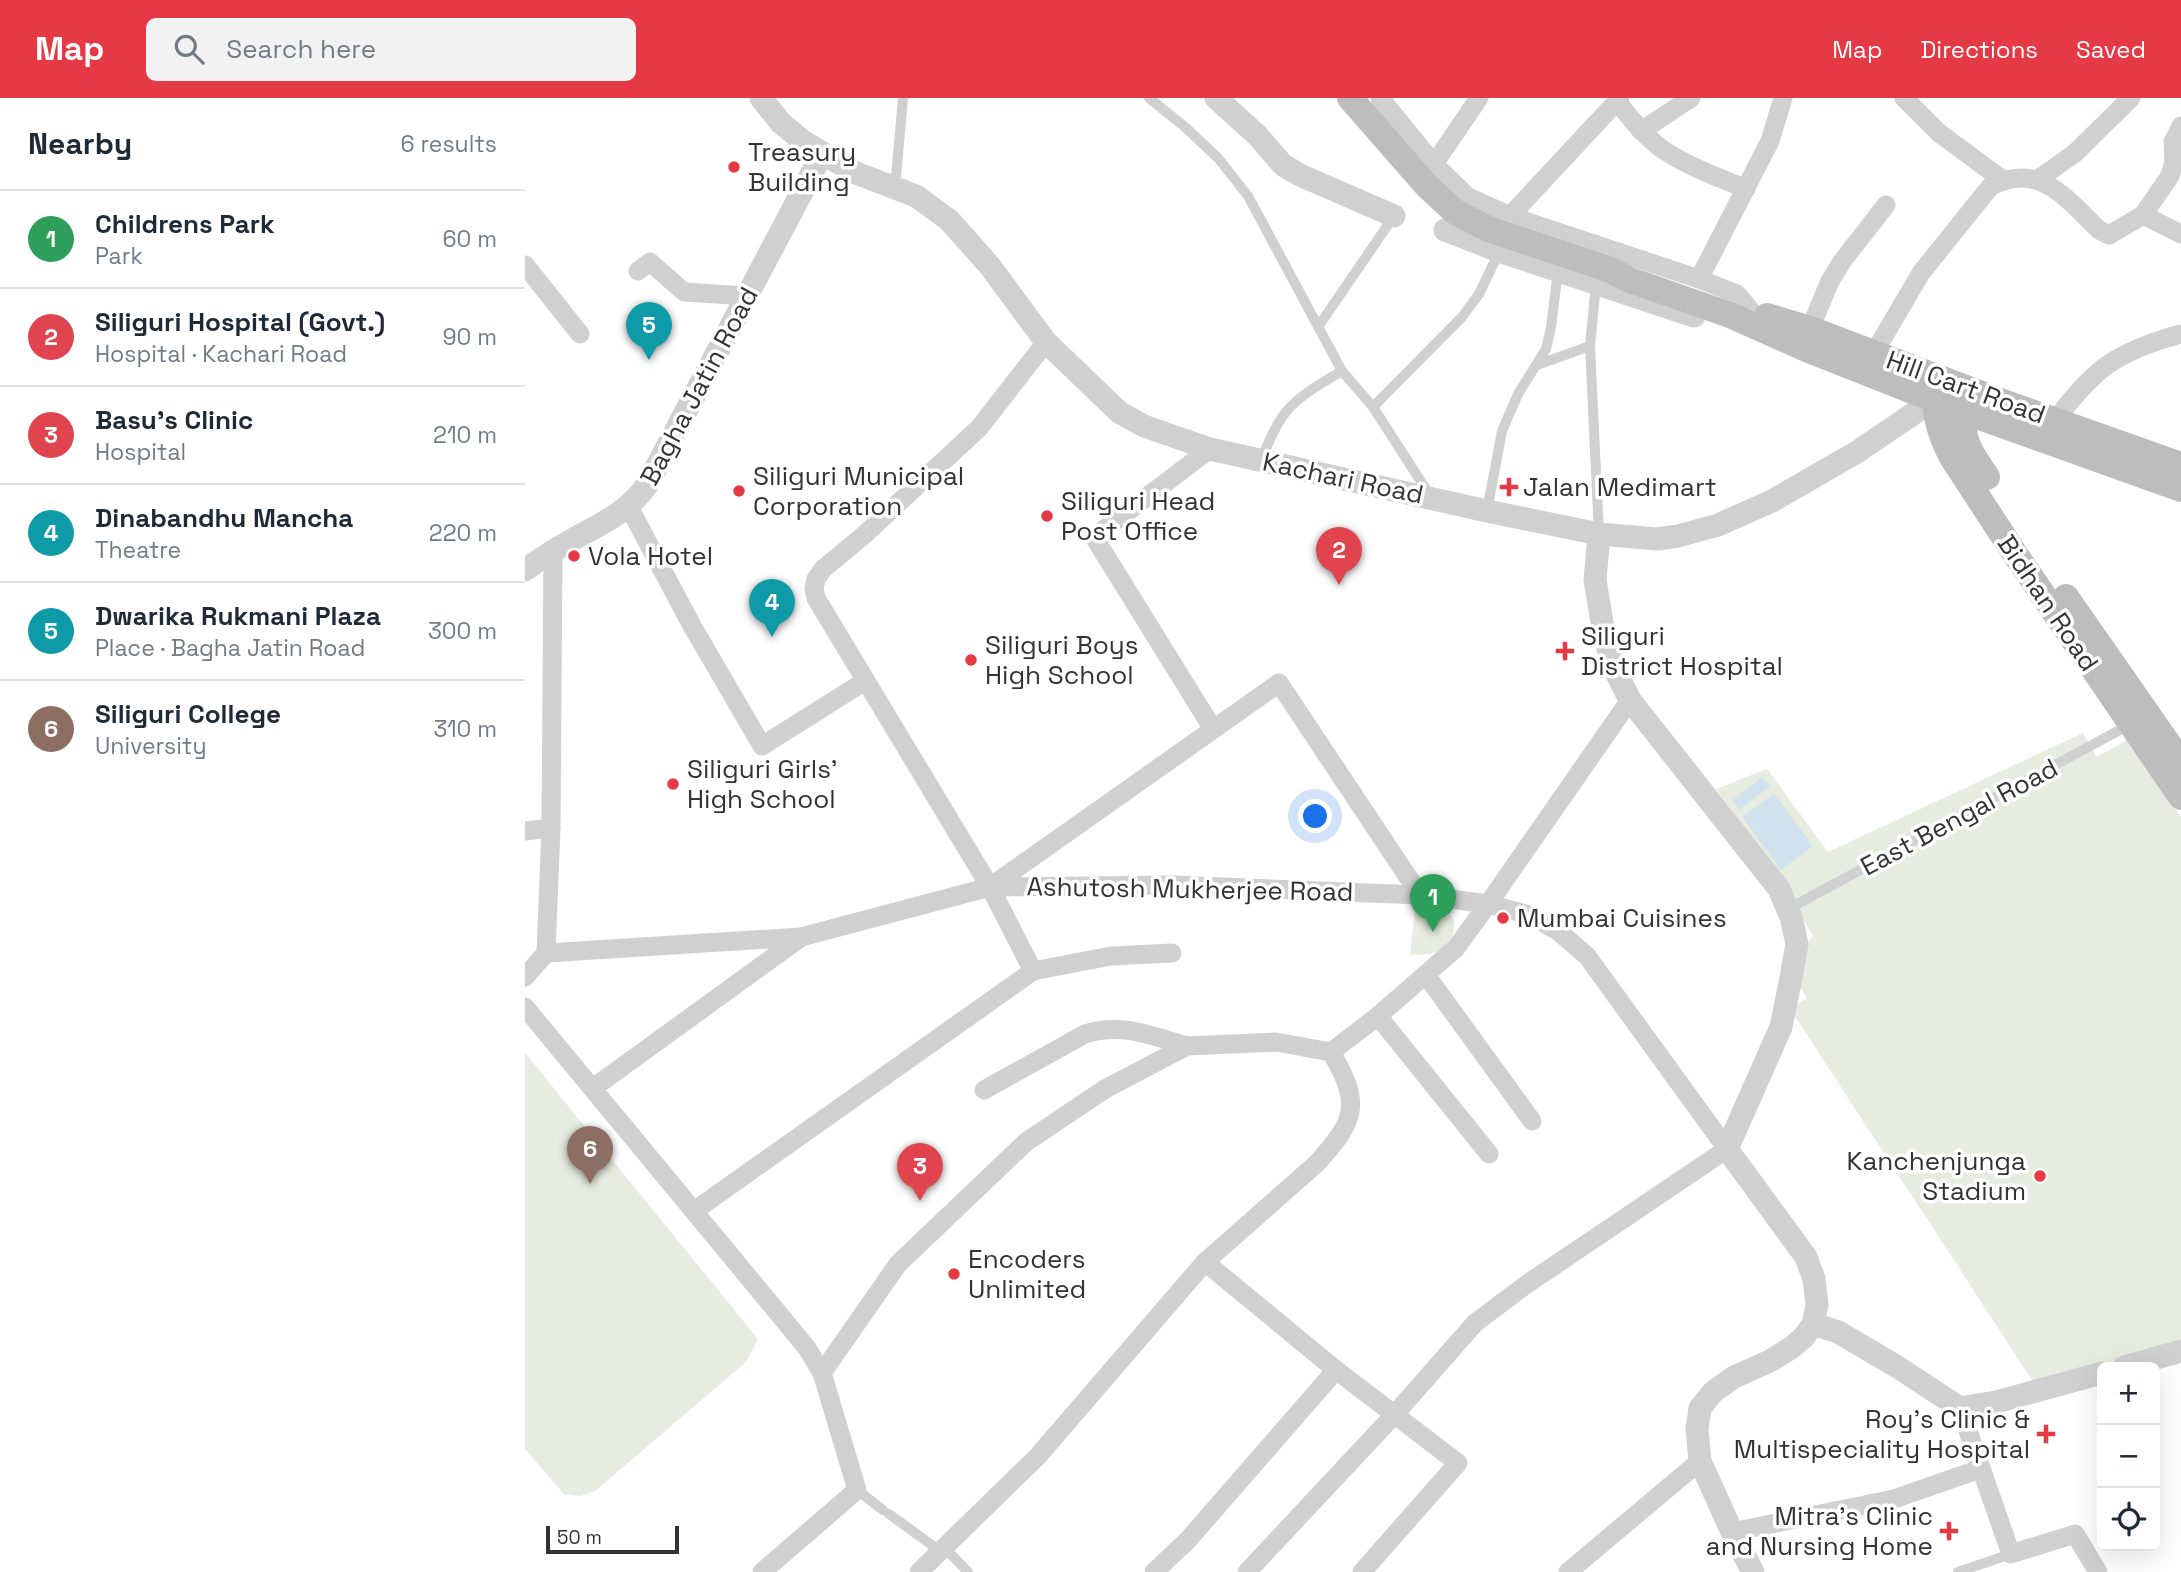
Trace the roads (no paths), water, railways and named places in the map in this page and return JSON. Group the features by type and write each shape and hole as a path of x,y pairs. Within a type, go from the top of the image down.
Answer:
{"main road":[{"path":"1350,98 1433,192 1454,211 1488,229 1602,276 1630,280 1743,314"},
{"name":"Hill Cart Road","path":"1743,314 1810,329 1874,353 1936,388"},
{"name":"Hill Cart Road","path":"1743,314 1936,388 2181,489"},
{"name":"Bidhan Road","path":"1936,388 1940,430 1945,445 1969,467 2025,539 2181,762"},
{"name":"Hill Cart Road","path":"1964,400 2055,420 2181,465"},
{"name":"Bidhan Road","path":"1964,400 1962,422 1969,467 2130,725 2181,797"}],"street":[{"name":"Kachari Road","path":"761,98 791,132 823,154 856,173 916,195 949,220 989,265 1046,342 1119,412 1144,426 1210,449 1599,534 1657,539 1701,530 1744,515 1796,489 1857,452 1936,388"},
{"path":"1216,98 1257,135 1283,165 1394,216"},
{"path":"1380,98 1434,164 1468,197 1510,216 1737,294 1743,314"},
{"path":"1434,164 1479,98"},
{"path":"1641,131 1691,98"},
{"path":"1699,279 1770,141 1783,98"},
{"path":"1904,98 1939,133 2003,180"},
{"path":"2037,180 2074,153 2131,98"},
{"path":"1510,216 1618,100 1641,131 1662,149 1746,189"},
{"path":"1874,353 1921,273 1990,187 2016,177 2051,185 2099,230 2109,234 2143,215 2171,176 2174,162 2173,142 2181,126"},
{"name":"Bagha Jatin Road","path":"525,570 629,507 647,485 823,154"},
{"path":"1468,197 1445,230 1558,271 1602,276"},
{"path":"1810,329 1830,281 1886,205"},
{"path":"2143,215 2181,234"},
{"path":"638,271 650,262 684,292 747,296"},
{"path":"525,265 580,334"},
{"path":"2055,420 2092,377 2112,361 2165,338 2181,334"},
{"path":"1033,971 990,887 865,681 816,598 814,589 816,579 823,569 865,535 979,428 1046,342"},
{"path":"1210,449 1094,537 1213,729"},
{"path":"629,507 691,624 762,746 865,681"},
{"path":"1247,1572 1394,1415 1475,1323 1527,1284 1727,1149 1781,1027 1797,944 1788,909 1779,890 1630,700 1614,668 1604,635 1595,580 1599,534"},
{"path":"525,977 546,953 551,828 553,551"},
{"path":"990,887 1279,682 1420,895"},
{"path":"984,1090 1085,1034 1101,1028 1126,1029 1187,1046 1276,1042 1331,1052 1378,1016 1456,947 1630,700"},
{"path":"525,831 551,828"},
{"name":"Ashutosh Mukherjee Road","path":"546,953 801,937 990,887 1174,885 1420,895 1488,904 1529,915 1558,931 1587,956 1727,1149"},
{"path":"593,1088 801,937"},
{"path":"694,1211 1033,971 1111,956 1172,953"},
{"path":"1426,975 1532,1121"},
{"path":"525,1007 807,1348 823,1373 857,1490 762,1572"},
{"path":"1378,1016 1489,1154"},
{"path":"823,1373 898,1264 1025,1142 1105,1089 1187,1046"},
{"path":"919,1572 1038,1456 1205,1262 1331,1149 1349,1118 1351,1094 1345,1076 1331,1052"},
{"path":"1727,1149 1806,1257 1814,1279 1817,1305 1812,1324 1804,1337 1770,1361 1734,1377 1713,1391 1700,1408 1697,1429 1700,1461 1753,1572"},
{"path":"1205,1262 1336,1370 1458,1463 1362,1572"},
{"path":"1812,1324 1838,1332 1960,1408 2011,1553 2075,1534 2098,1572"},
{"path":"2142,1362 2181,1351"},
{"path":"1154,1572 1187,1541 1336,1370"},
{"path":"1960,1408 1997,1402 2097,1374"},
{"path":"1568,1572 1700,1461"},
{"path":"1732,1532 1894,1499 1980,1469"}],"lane":[{"path":"895,188 902,98"},
{"path":"1149,98 1218,158 1248,196 1342,371 1373,407 1431,498"},
{"path":"1318,327 1394,216"},
{"path":"1373,407 1462,317 1479,294 1499,251"},
{"path":"1487,511 1502,431 1518,394 1546,349 1558,271"},
{"path":"1599,534 1590,346 1602,276"},
{"path":"1537,365 1590,346"},
{"path":"1262,460 1272,432 1287,407 1342,371"},
{"name":"East Bengal Road","path":"1788,909 2130,725"},
{"path":"857,1490 942,1549 968,1572"},
{"path":"1958,1572 2011,1553"}],"water":[{"path":"1762,777 1770,786 1739,810 1732,800"},
{"path":"1774,794 1813,846 1781,870 1742,817"}],"place":[{"name":"Treasury Building","path":"734,167"},
{"name":"Dwarika Rukmani Plaza","path":"649,360"},
{"name":"Jalan Medimart","path":"1509,487"},
{"name":"Siliguri Municipal Corporation","path":"739,491"},
{"name":"Siliguri Head Post Office","path":"1047,516"},
{"name":"Vola Hotel","path":"574,556"},
{"name":"Siliguri Hospital (Govt.)","path":"1339,585"},
{"name":"Dinabandhu Mancha","path":"772,637"},
{"name":"Siliguri District Hospital","path":"1565,651"},
{"name":"Siliguri Boys High School","path":"971,660"},
{"name":"Siliguri Girls' High School","path":"673,784"},
{"name":"Mumbai Cuisines","path":"1503,918"},
{"name":"Childrens Park","path":"1433,932"},
{"name":"Kanchenjunga Stadium","path":"2040,1176"},
{"name":"Siliguri College","path":"590,1184"},
{"name":"Basu's Clinic","path":"920,1201"},
{"name":"Encoders Unlimited","path":"954,1274"},
{"name":"Roy's Clinic & Multispeciality Hospital","path":"2046,1434"},
{"name":"Mitra's Clinic and Nursing Home","path":"1949,1531"}]}
